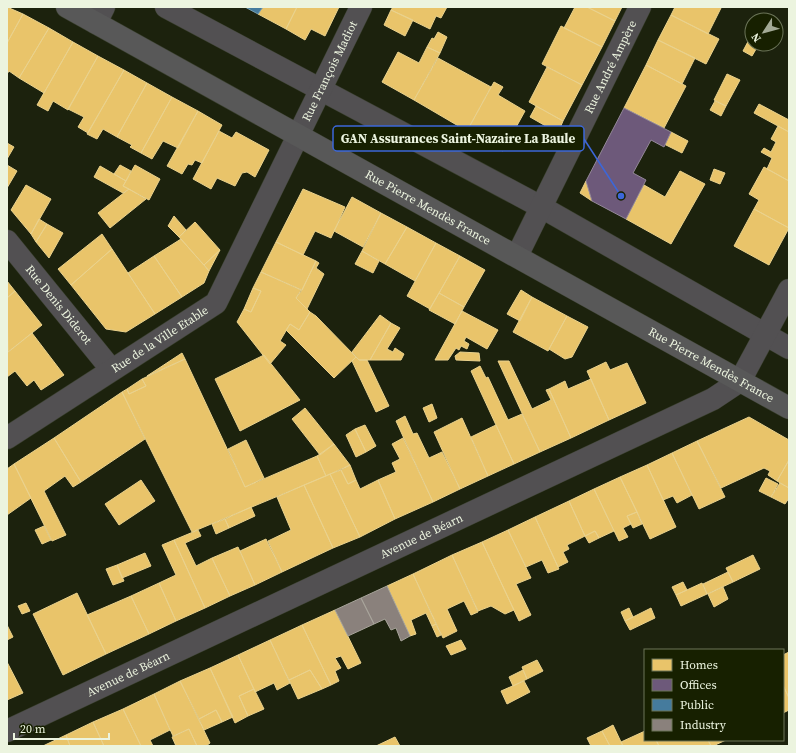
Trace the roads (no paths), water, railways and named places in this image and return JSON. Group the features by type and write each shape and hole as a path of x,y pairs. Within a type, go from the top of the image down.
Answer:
{"main road":[{"name":"Rue Pierre Mendès France","path":"67,7 100,15 298,135 789,408"}],"street":[{"path":"166,7 320,91 542,208 789,348"},
{"name":"Rue François Madiot","path":"298,135 361,7"},
{"name":"Rue André Ampère","path":"517,256 640,7"},
{"name":"Rue de la Ville Etable","path":"7,438 111,369 216,303 298,135"},
{"name":"Rue Denis Diderot","path":"7,241 111,369"},
{"name":"Avenue de Béarn","path":"7,731 713,399 740,380 789,290"}],"place":[{"name":"GAN Assurances Saint-Nazaire La Baule","path":"621,196"}]}
